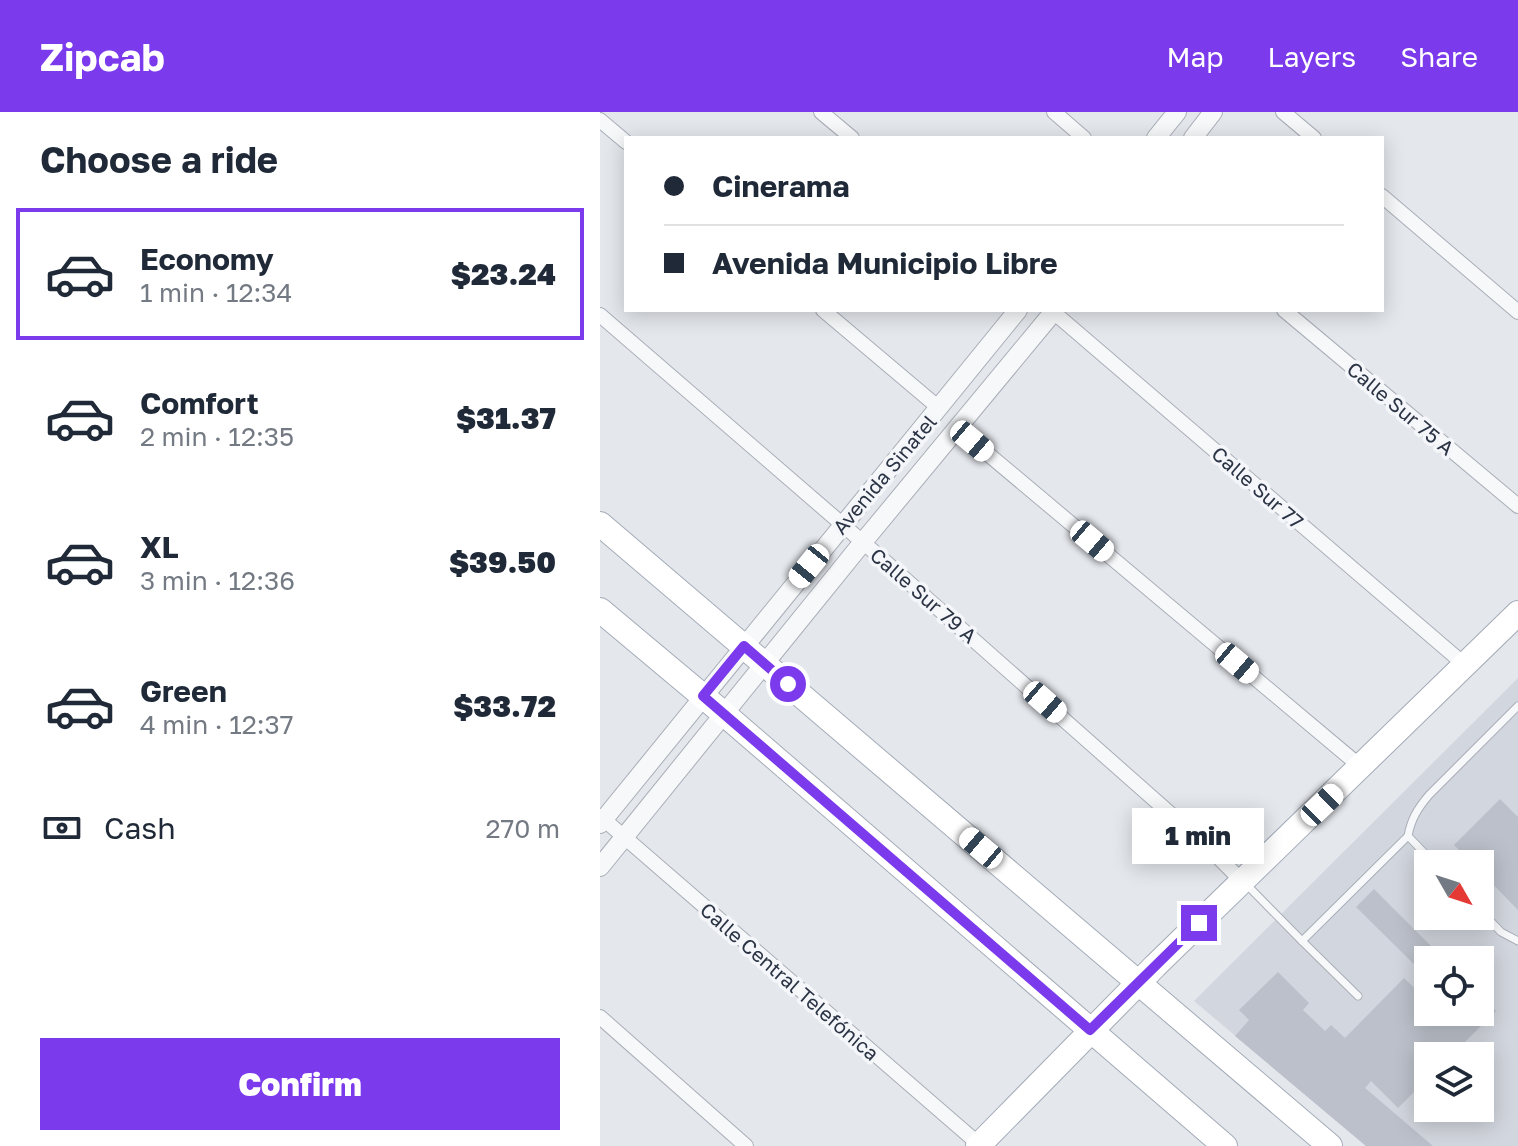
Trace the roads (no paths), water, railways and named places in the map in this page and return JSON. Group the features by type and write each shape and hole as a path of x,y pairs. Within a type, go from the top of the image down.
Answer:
{"main road":[{"path":"600,524 1330,1146"},
{"path":"600,610 1225,1146"},
{"path":"979,1145 1090,1030 1518,613"}],"street":[{"path":"821,112 850,136"},
{"path":"1054,112 1082,136"},
{"path":"1158,136 1177,112"},
{"path":"1195,136 1213,112"},
{"path":"1283,112 1312,136"},
{"path":"600,120 624,140"},
{"path":"1384,198 1518,312"},
{"path":"825,312 939,408"},
{"name":"Avenida Sinatel","path":"601,820 1016,312"},
{"name":"Avenida Sinatel","path":"600,867 1052,312"},
{"name":"Calle Sur 77","path":"1054,312 1465,665"},
{"name":"Calle Sur 75 A","path":"1286,312 1518,506"},
{"name":"Calle Sur 79 A","path":"600,315 863,542 1209,848 1242,881"},
{"path":"957,428 1361,767"},
{"name":"Calle Central Telefónica","path":"601,820 979,1145"},
{"path":"600,1017 746,1146"}],"lane":[{"path":"1302,941 1408,836 1417,810 1429,795 1517,708"},
{"path":"1408,836 1422,850"},
{"path":"1242,881 1358,996"},
{"path":"1494,925 1518,941"}]}
